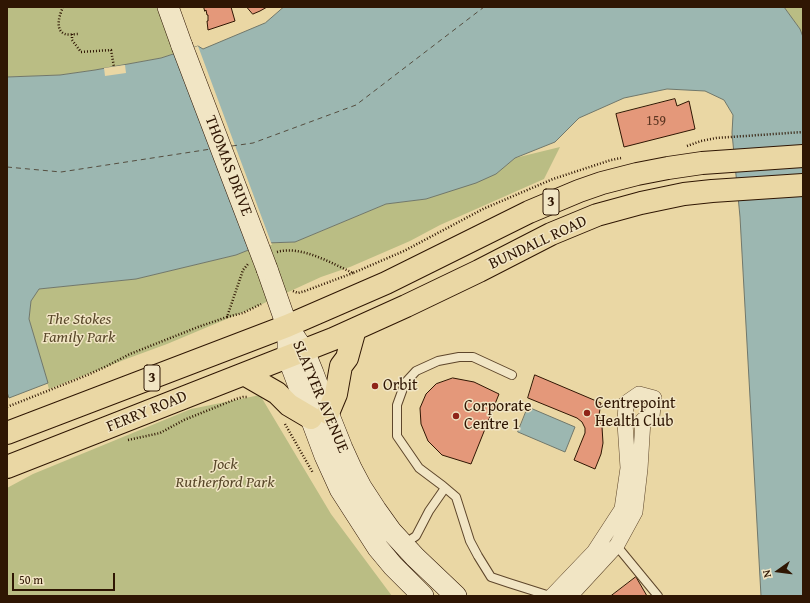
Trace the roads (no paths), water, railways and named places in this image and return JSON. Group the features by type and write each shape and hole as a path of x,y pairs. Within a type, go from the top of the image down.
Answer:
{"main road":[{"name":"THOMAS DRIVE","path":"168,7 265,261 287,326"},
{"name":"BUNDALL ROAD","path":"287,326 386,283 529,212 602,183 660,169 702,163 803,156"},
{"name":"BUNDALL ROAD","path":"296,354 356,329 479,271 551,234 597,215 641,203 684,194 803,185"},
{"name":"SLATYER AVENUE","path":"287,326 296,354 313,373 325,456 340,489 378,548 393,566 423,596"},
{"name":"FERRY ROAD","path":"7,433 287,326"},
{"path":"244,374 277,393 289,405 319,415 336,394 341,366 347,358 356,329"},
{"name":"FERRY ROAD","path":"7,467 296,354"},
{"name":"SLATYER AVENUE","path":"319,415 350,465 361,487 391,531 403,545 456,596"}],"street":[{"path":"551,596 594,552 622,509 628,468 625,423 626,403 639,394 654,398 652,416 643,420 640,469 635,512 616,545 570,596"}],"lane":[{"path":"512,375 473,358 459,357 438,361 416,371 405,383 397,405 397,436 418,468 456,497 470,541 491,577 509,584 551,596"},
{"path":"403,545 416,536 429,511 445,488"},
{"path":"616,545 658,596"}],"water":[{"path":"284,7 784,7 800,29 803,37 803,596 761,596 740,217 732,133 733,115 724,100 705,91 667,89 624,98 579,118 555,142 515,158 496,174 476,183 426,199 386,204 295,242 266,243 236,255 136,279 39,289 31,301 29,319 48,383 9,398 7,392 7,77 60,75 95,70 161,58 198,46 203,49 265,23"},
{"path":"528,407 575,427 565,452 518,432"}],"place":[{"name":"Orbit","path":"375,386"},
{"name":"Centrepoint Health Club","path":"587,413"},
{"name":"Corporate Centre 1","path":"456,416"}],"park label":[{"name":"The Stokes Family Park","path":"79,329"},
{"name":"Jock Rutherford Park","path":"225,474"}]}
